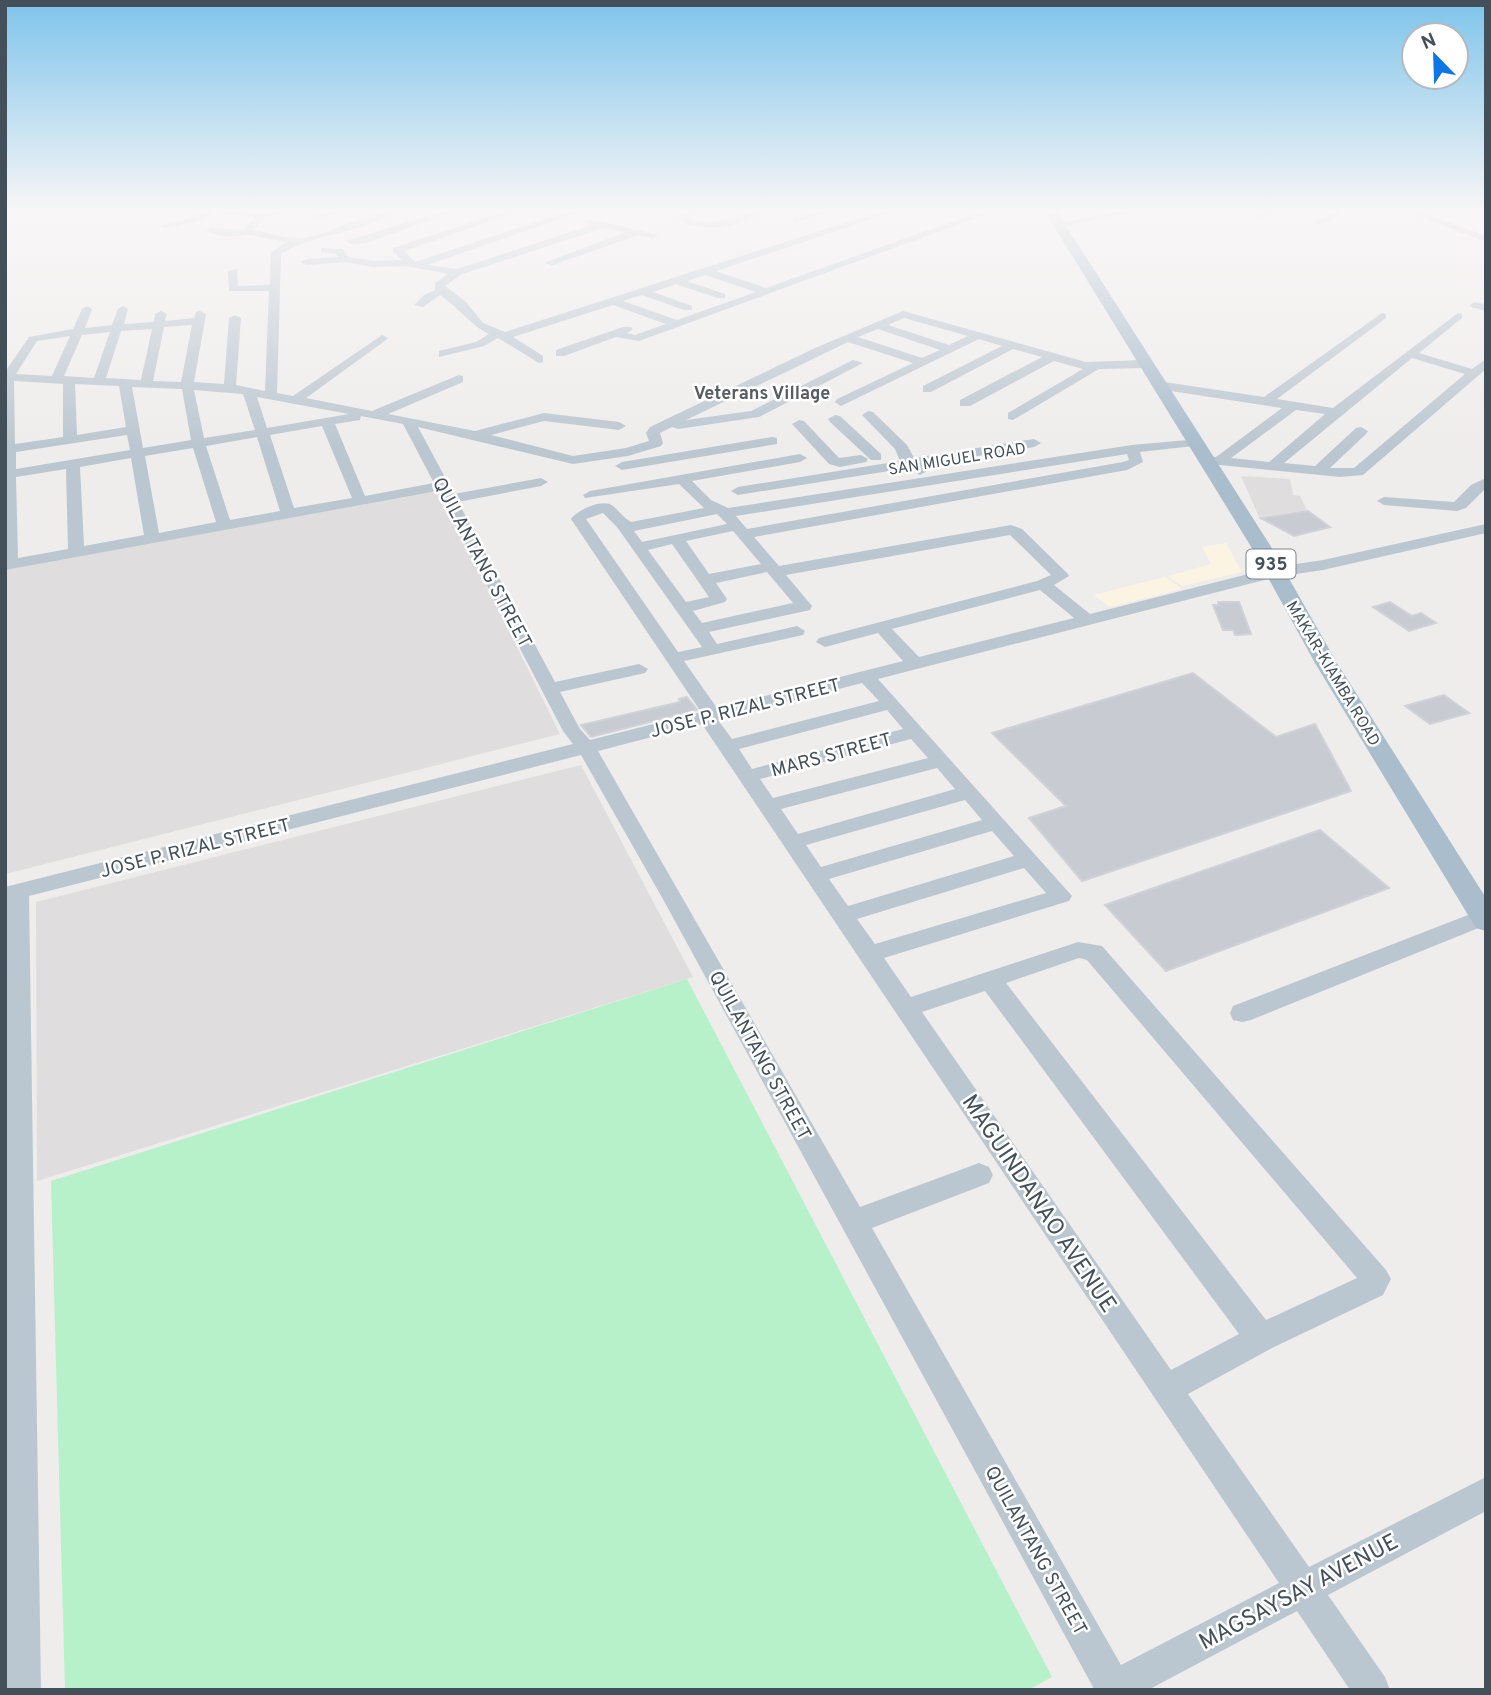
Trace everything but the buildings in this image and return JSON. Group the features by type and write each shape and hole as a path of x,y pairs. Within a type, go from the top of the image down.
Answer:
{"main road":[{"name":"MAKAR-KIAMBA ROAD","path":"1099,289 1194,442 1212,461 1326,663 1485,918"}],"street":[{"path":"271,395 275,289"},
{"path":"443,354 649,289"},
{"path":"701,289 721,296"},
{"path":"564,348 632,328 742,289"},
{"path":"759,289 767,292"},
{"path":"615,333 634,339 775,289"},
{"path":"419,305 428,297 442,291 460,302 479,325 539,359"},
{"path":"641,292 688,308"},
{"path":"613,301 677,324"},
{"path":"70,440 63,379 87,309"},
{"path":"99,382 123,309"},
{"path":"584,310 632,328"},
{"path":"146,384 162,312"},
{"path":"848,338 903,314 1094,367 1145,364"},
{"path":"1267,401 1382,316"},
{"path":"1271,467 1458,316"},
{"path":"224,525 198,443 187,385 199,318 33,339 7,377 8,564 360,501 541,482"},
{"path":"230,388 235,318"},
{"path":"554,320 601,338"},
{"path":"877,325 950,349"},
{"path":"523,330 547,339"},
{"path":"7,377 230,388 460,431 580,460 656,443 653,433 716,401 857,363 923,362 977,335"},
{"path":"295,400 382,338"},
{"path":"848,338 923,362"},
{"path":"841,402 857,363 848,338"},
{"path":"927,389 1012,345"},
{"path":"1410,354 1486,384"},
{"path":"965,403 1052,357"},
{"path":"661,428 754,414 857,363"},
{"path":"1212,461 1351,473 1361,470 1486,363"},
{"path":"1013,416 1094,367"},
{"path":"6,475 369,416 459,379"},
{"path":"125,383 152,537"},
{"path":"1158,385 1336,412"},
{"path":"250,392 288,513"},
{"path":"716,401 754,414"},
{"path":"1212,461 1294,405"},
{"path":"460,431 510,415"},
{"path":"869,415 931,480"},
{"path":"477,435 544,417 619,426"},
{"path":"835,419 876,457"},
{"path":"327,422 360,501"},
{"name":"QUILANTANG STREET","path":"409,423 572,731 586,747 854,1222 1111,1689"},
{"path":"799,425 836,462 876,457 907,457"},
{"path":"7,450 134,430"},
{"path":"1318,471 1361,431"},
{"path":"579,473 772,441"},
{"name":"SAN MIGUEL ROAD","path":"629,527 1132,449 1194,442"},
{"path":"738,491 907,457 1034,443"},
{"path":"738,447 755,466"},
{"path":"638,547 1127,466 1136,462 1132,449"},
{"path":"590,495 800,458"},
{"path":"73,465 76,552"},
{"path":"682,478 740,530 804,606 699,629"},
{"path":"1384,501 1454,507 1463,503 1473,489 1486,482"},
{"name":"MAGUINDANAO AVENUE","path":"629,527 615,519 607,508 582,514 578,519 676,658 728,746 768,806 1372,1690"},
{"path":"629,527 624,528 713,650"},
{"name":"JOSE P. RIZAL STREET","path":"12,893 1276,572 1324,565 1486,528"},
{"path":"705,580 1011,530 1017,532 1061,576 1043,584 825,642"},
{"path":"676,539 719,599 683,608"},
{"path":"1043,584 1087,620"},
{"path":"676,658 797,631"},
{"path":"886,633 916,664"},
{"path":"550,689 639,669"},
{"path":"866,677 1061,896 870,954"},
{"path":"728,746 890,704"},
{"name":"MARS STREET","path":"748,776 915,732"},
{"path":"768,806 941,761"},
{"path":"793,842 969,792"},
{"path":"816,876 996,823"},
{"path":"843,915 1028,859"},
{"path":"12,893 23,1690"},
{"path":"1242,1013 1485,918"},
{"path":"906,1008 1078,950 1094,952 1376,1279 1373,1285 1261,1338 1167,1389"},
{"path":"990,980 1261,1338"},
{"path":"854,1222 979,1175"},
{"name":"MAGSAYSAY AVENUE","path":"1111,1689 1486,1493"}],"shaded area":[{"path":"1241,476 1290,479 1293,495 1300,496 1307,510 1259,517"},
{"path":"440,491 560,734 5,874 5,569"},
{"path":"1226,543 1242,572 1182,586 1168,576 1211,564 1202,547"},
{"path":"1165,577 1182,589 1110,607 1094,595"},
{"path":"581,765 693,977 37,1181 36,902"}],"green space":[{"path":"687,979 1052,1677 1028,1690 65,1690 51,1181"}],"district":[{"name":"Veterans Village","path":"762,393"}]}
